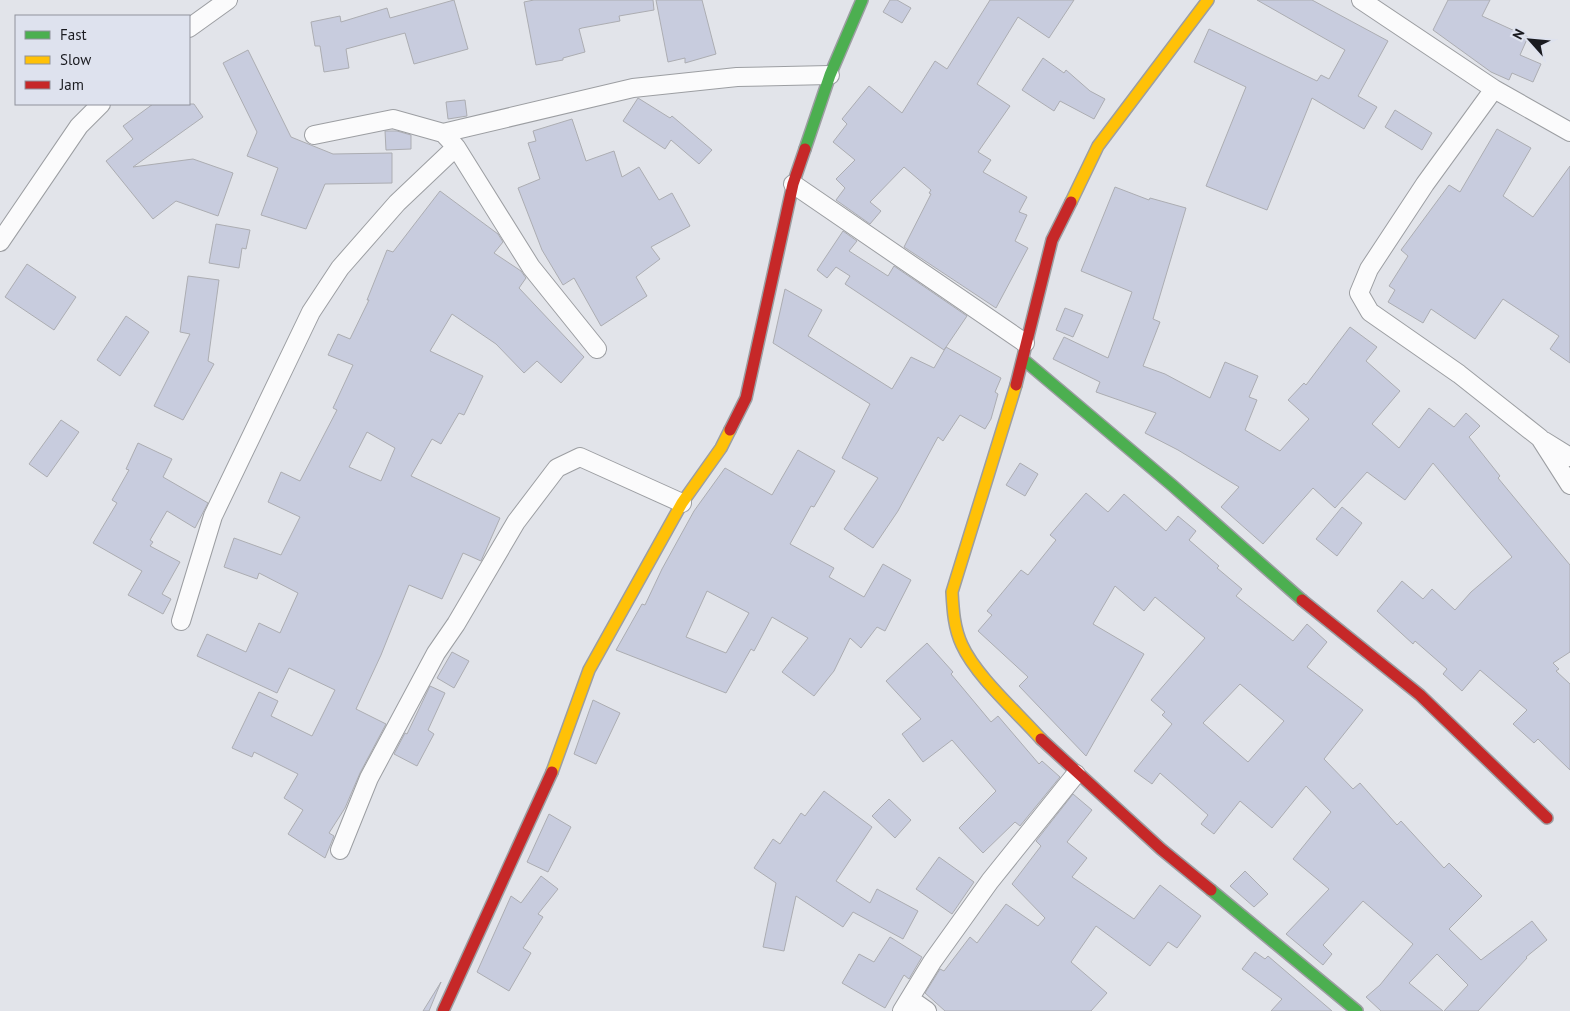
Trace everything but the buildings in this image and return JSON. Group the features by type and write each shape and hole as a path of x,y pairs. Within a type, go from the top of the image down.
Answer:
{"street":[{"path":"190,27 228,0"},
{"path":"443,1011 549,779 589,670 682,503 721,448 746,398 792,184 830,76 862,0"},
{"path":"1208,0 1098,146 1052,240 1025,352 952,592 954,620 962,645 975,667 1076,774 1161,849 1357,1011"},
{"path":"1361,0 1494,89 1570,132"},
{"path":"314,135 393,119 443,133 633,88 737,77 830,76"},
{"path":"1494,89 1425,184 1369,269 1359,294 1370,312 1459,374 1540,438 1570,457"},
{"path":"0,242 79,126 101,105"},
{"path":"443,133 456,146 531,266 597,349"},
{"path":"181,621 214,516 311,312 340,268 397,203 456,146"},
{"path":"792,184 1025,352 1308,606 1420,695 1547,818"},
{"path":"1540,438 1570,486"},
{"path":"340,850 369,778 436,653 456,624 516,522 557,468 580,457 682,503"},
{"path":"927,1011 906,1005 932,962 990,881 1076,774"}],"traffic: fast":[{"path":"805,149 830,75 862,0"},
{"path":"1024,360 1173,486 1302,600"},
{"path":"1211,890 1357,1011"}],"traffic: slow":[{"path":"1071,202 1098,146 1208,0"},
{"path":"1016,385 952,592 957,632 968,657 998,694 1041,739"},
{"path":"552,772 589,670 682,503 721,448 730,430"}],"traffic: jam":[{"path":"730,430 746,398 793,184 805,149"},
{"path":"1016,385 1052,240 1071,202"},
{"path":"1302,600 1420,695 1547,818"},
{"path":"1041,739 1161,849 1211,890"},
{"path":"443,1011 552,772"}]}
